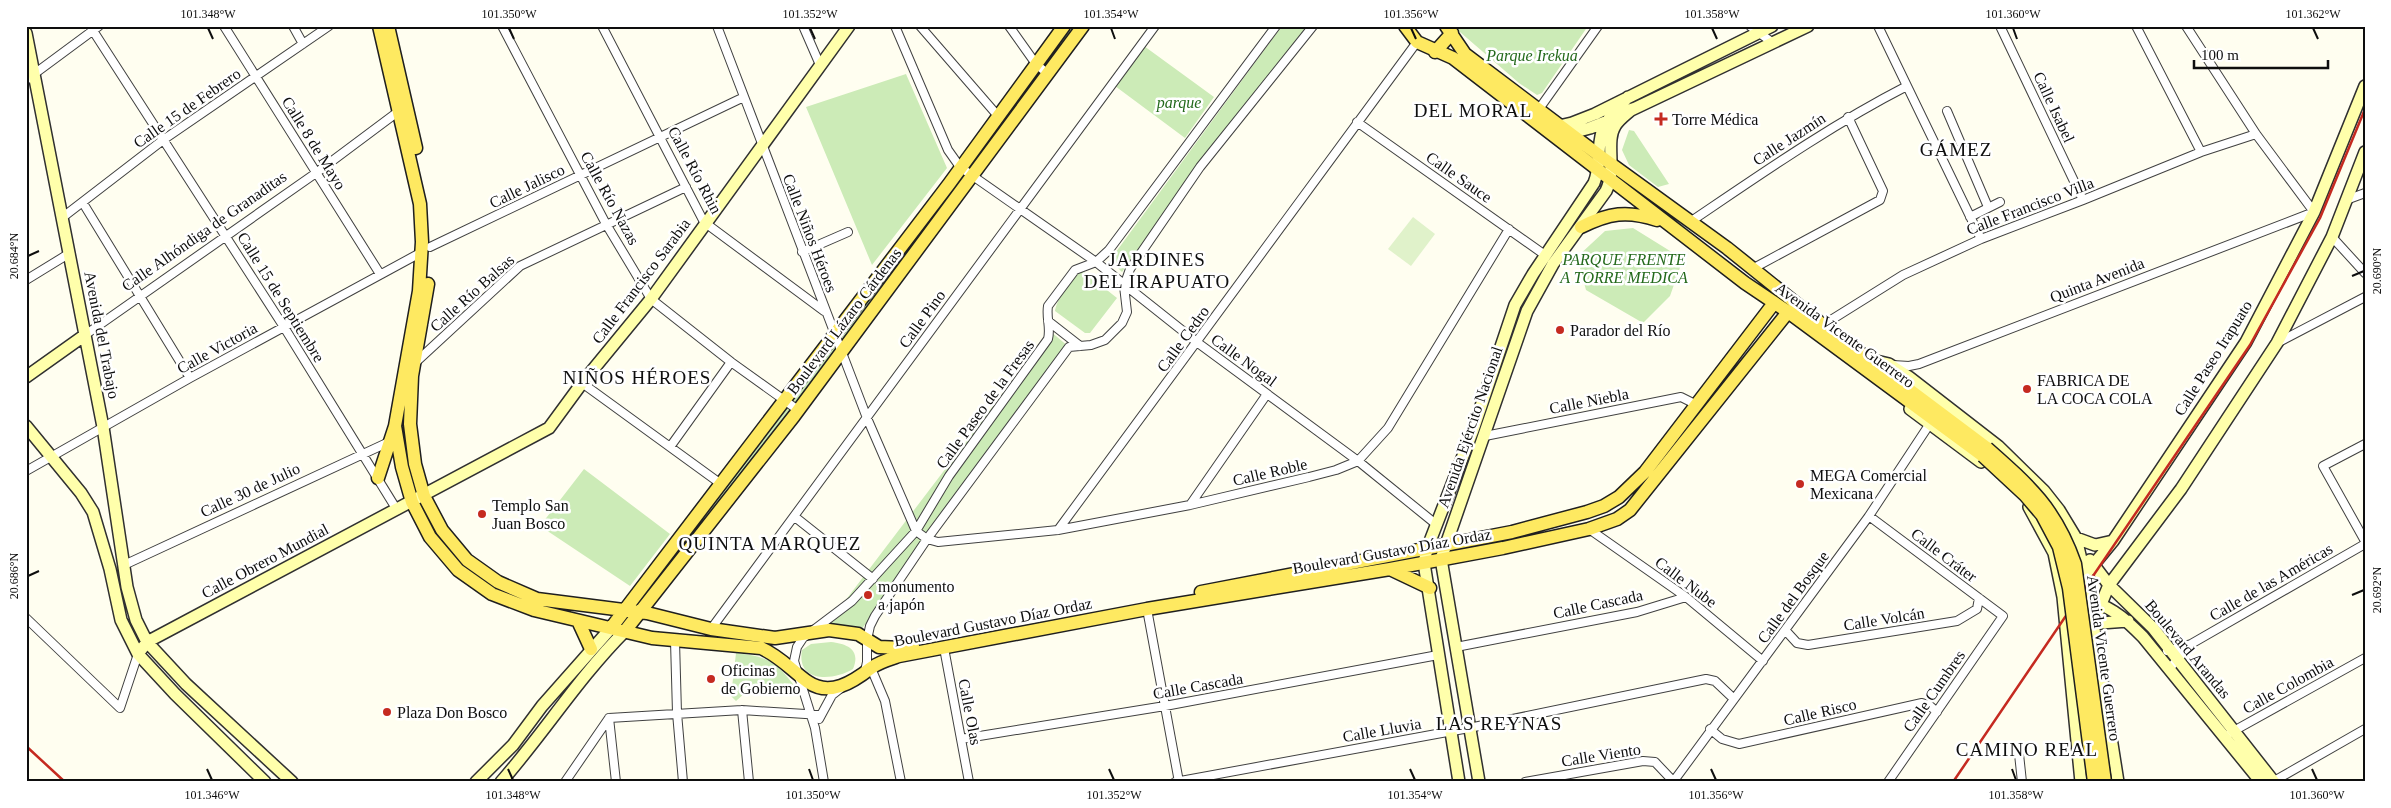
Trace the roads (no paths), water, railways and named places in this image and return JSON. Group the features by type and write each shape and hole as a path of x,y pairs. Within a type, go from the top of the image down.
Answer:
{"main road":[{"name":"Boulevard Gustavo Díaz Ordaz","path":"379,26 420,204 426,249 396,426 402,467 418,499 430,537 458,570 492,594 534,610 579,623 675,641 761,648 777,655 807,681 816,686 830,688 844,686 899,656 1147,609 1424,563 1589,529 1617,519 1630,510 1664,470 1788,312"},
{"name":"Boulevard Gustavo Díaz Ordaz","path":"388,26 422,176 428,290 412,376 410,424 418,499 467,560 498,582 537,599 640,613 711,629 775,638 814,631 843,631 858,634 880,647 902,648 1512,532 1587,512 1604,506 1619,497 1645,472 1774,303"},
{"name":"Calle Francisco Sarabia","path":"418,499 549,428 651,299 704,222 849,26"},
{"name":"Boulevard Lázaro Cárdenas","path":"611,628 949,184 1064,26"},
{"name":"Boulevard Lázaro Cárdenas","path":"625,631 798,410 1083,26"},
{"path":"1556,131 1628,97 1755,29 1772,26"},
{"path":"1572,134 1609,121 1808,26"},
{"name":"Avenida Vicente Guerrero","path":"1406,27 1418,42 1435,52 1453,58 1556,131 1598,172 1745,284 1788,312 1857,364 2014,472 2050,510 2068,544 2075,564 2105,782"},
{"name":"Avenida Vicente Guerrero","path":"1449,30 1465,54 1540,109 1556,131 1572,134 1690,222 1823,325 1872,360 1985,452 2042,514 2059,547 2069,588 2094,782"},
{"path":"1435,52 1449,30"},
{"name":"Avenida del Trabajo","path":"26,33 30,77 63,216 103,427 124,565 132,605 147,642"},
{"name":"Calle Paseo Irapuato","path":"2063,597 2094,566 2113,540 2246,342 2314,212 2365,86"},
{"path":"1598,172 1603,130 1628,97"},
{"name":"Avenida Ejército Nacional","path":"1480,782 1469,728 1441,559 1527,311 1553,264 1581,227 1611,181 1612,134 1615,126 1632,109"},
{"path":"2095,603 2181,489 2277,343 2332,237 2365,152"},
{"name":"Avenida Ejército Nacional","path":"1459,782 1438,655 1430,588 1424,563 1427,549 1515,305 1545,255 1594,183 1598,172"},
{"path":"1581,227 1602,216 1620,214 1638,214 1667,223"},
{"name":"Calle Alhóndiga de Granaditas","path":"26,377 85,335"},
{"path":"1872,360 1889,364"},
{"path":"1857,364 1930,425 1983,464 2020,496 2034,513 2055,557 2063,597 2081,782"},
{"name":"Boulevard Arandas","path":"1889,364 1998,446 2044,491 2059,510 2077,544 2109,585 2153,628 2274,782"},
{"path":"26,426 82,493 92,512 104,545 121,620 138,654 175,694 265,782"},
{"path":"378,478 396,426"},
{"name":"Calle Obrero Mundial","path":"138,654 147,642 418,499"},
{"path":"2077,544 2095,546 2113,540"},
{"path":"2055,557 2067,558 2077,544"},
{"path":"2077,544 2095,603 2093,623 2118,782"},
{"path":"1390,569 1430,588"},
{"name":"Boulevard Arandas","path":"2063,597 2095,603 2128,621 2261,782"},
{"path":"2067,628 2093,623 2128,621"},
{"path":"579,623 591,649"},
{"path":"476,782 513,745 542,706 611,628"},
{"path":"501,782 597,660 625,631"},
{"path":"147,642 186,684 292,782"},
{"path":"175,694 186,684"}],"street":[{"name":"Calle 8 de Mayo","path":"224,26 380,274"},
{"path":"293,26 303,44"},
{"name":"Calle 15 de Febrero","path":"63,216 164,140 329,26"},
{"name":"Calle Río Nazas","path":"502,26 606,224 651,299 731,362 798,410"},
{"name":"Calle Río Rhin","path":"602,26 704,222 826,312"},
{"name":"Calle Niños Héroes","path":"717,26 867,418 916,531"},
{"path":"803,26 820,65"},
{"path":"895,26 948,150 960,167"},
{"path":"920,26 998,116"},
{"path":"1009,26 1036,64 1048,74"},
{"name":"Calle Pino","path":"711,629 1155,26"},
{"name":"Calle Paseo de la Fresas","path":"824,782 814,728 794,661 797,647 803,638 852,601 916,531 949,476 1048,340 1050,331 1048,306 1076,270 1096,262 1115,242 1276,26"},
{"path":"1124,286 1130,269 1200,167 1313,26"},
{"path":"1540,109 1598,26"},
{"path":"1878,26 1980,239"},
{"name":"Calle Isabel","path":"2000,26 2082,200"},
{"path":"2136,26 2201,152"},
{"path":"2186,26 2256,134 2314,212"},
{"path":"30,77 94,28"},
{"name":"Calle 15 de Septiembre","path":"94,28 284,327 397,510"},
{"path":"1755,29 1773,43"},
{"name":"Calle Cedro","path":"1058,530 1198,343 1418,42"},
{"name":"Calle Jazmín","path":"1690,222 1848,117 1907,86"},
{"name":"Calle Jalisco","path":"426,249 744,97"},
{"name":"Calle Alhóndiga de Granaditas","path":"85,335 316,173 400,111"},
{"path":"1947,111 1988,207"},
{"path":"1752,269 1835,223 1875,204 1883,195 1848,117"},
{"name":"Calle Sauce","path":"1358,122 1545,255"},
{"name":"Calle Francisco Villa","path":"1823,325 1903,275 1980,239 2201,152 2256,134"},
{"name":"Calle Nogal","path":"960,167 1096,262 1198,343 1358,461 1437,525"},
{"name":"Calle Río Balsas","path":"416,362 520,266 686,187"},
{"path":"2346,200 2365,193"},
{"path":"1970,217 2000,202"},
{"path":"82,203 190,378"},
{"name":"Quinta Avenida","path":"1889,364 1899,366 1919,364 2314,212"},
{"name":"Calle Roble","path":"927,539 938,542 1058,530 1190,505 1336,470 1358,461 1388,428 1509,229"},
{"path":"802,252 848,232"},
{"path":"2332,237 2365,273"},
{"name":"Calle Victoria","path":"26,471 190,378 426,249"},
{"path":"26,280 70,253"},
{"name":"Calle Paseo de la Fresas","path":"868,672 867,640 870,626 875,616 927,539 1069,347 1091,345 1105,340 1122,323 1128,312 1124,286"},
{"path":"2277,343 2365,297"},
{"path":"1048,321 1080,346"},
{"path":"670,447 731,362"},
{"path":"582,384 721,484"},
{"path":"1190,505 1267,394"},
{"name":"Calle Niebla","path":"1485,436 1682,397 1697,406"},
{"name":"Calle del Bosque","path":"1673,781 1710,729 1786,631 1930,425"},
{"name":"Calle 30 de Julio","path":"124,565 389,442"},
{"path":"2365,444 2323,466 2365,542"},
{"name":"Calle Cráter","path":"1868,516 2003,616"},
{"path":"795,517 873,579"},
{"name":"Calle Nube","path":"1589,529 1686,597 1763,661"},
{"path":"916,531 927,539"},
{"name":"Calle de las Américas","path":"2158,656 2170,650 2191,644 2365,542"},
{"name":"Calle Cascada","path":"1456,647 1637,612 1686,597"},
{"name":"Calle Volcán","path":"1786,631 1797,643 1808,645 1958,621 1977,609 1979,598"},
{"path":"1147,609 1177,781"},
{"name":"Calle Cumbres","path":"1888,782 2003,616"},
{"path":"26,618 120,708 138,654"},
{"path":"675,641 676,713 683,782"},
{"name":"Calle de las Américas","path":"2169,669 2179,660 2191,644"},
{"name":"Calle Olas","path":"944,648 969,782"},
{"name":"Calle Cascada","path":"961,739 1165,706 1438,655"},
{"name":"Calle Colombia","path":"2224,737 2365,658"},
{"path":"868,672 885,701 901,782"},
{"name":"Calle Lluvia","path":"1177,781 1450,732 1706,679 1715,681 1734,699"},
{"path":"814,728 832,695 844,686"},
{"name":"Calle Risco","path":"1710,729 1722,739 1739,744 1922,703 1929,705 1937,712"},
{"path":"742,710 749,782"},
{"path":"609,718 742,710 822,715"},
{"path":"565,782 609,718"},
{"path":"609,718 616,782"},
{"path":"2274,782 2365,729"},
{"path":"2016,782 2022,778 2019,754"},
{"name":"Calle Viento","path":"1525,782 1643,761 1656,762 1673,781"}],"railway":[{"path":"1953,782 2250,345 2320,218 2365,109"},
{"path":"26,746 65,782"}],"place":[{"name":"Torre Médica","path":"1661,119"},
{"name":"Parador del Río","path":"1560,330"},
{"name":"FABRICA DE LA COCA COLA","path":"2027,389"},
{"name":"MEGA Comercial Mexicana","path":"1800,484"},
{"name":"Templo San Juan Bosco","path":"482,514"},
{"name":"monumento a japón","path":"868,595"},
{"name":"Oficinas de Gobierno","path":"711,679"},
{"name":"Plaza Don Bosco","path":"387,712"}],"district":[{"name":"DEL MORAL","path":"1473,110"},
{"name":"GÁMEZ","path":"1956,149"},
{"name":"JARDINES DEL IRAPUATO","path":"1157,270"},
{"name":"NIÑOS HÉROES","path":"637,377"},
{"name":"QUINTA MARQUEZ","path":"770,543"},
{"name":"LAS REYNAS","path":"1499,723"},
{"name":"CAMINO REAL","path":"2027,749"}],"park label":[{"name":"Parque Irekua","path":"1532,55"},
{"name":"parque","path":"1179,102"},
{"name":"PARQUE FRENTE A TORRE MEDICA","path":"1624,268"}]}
